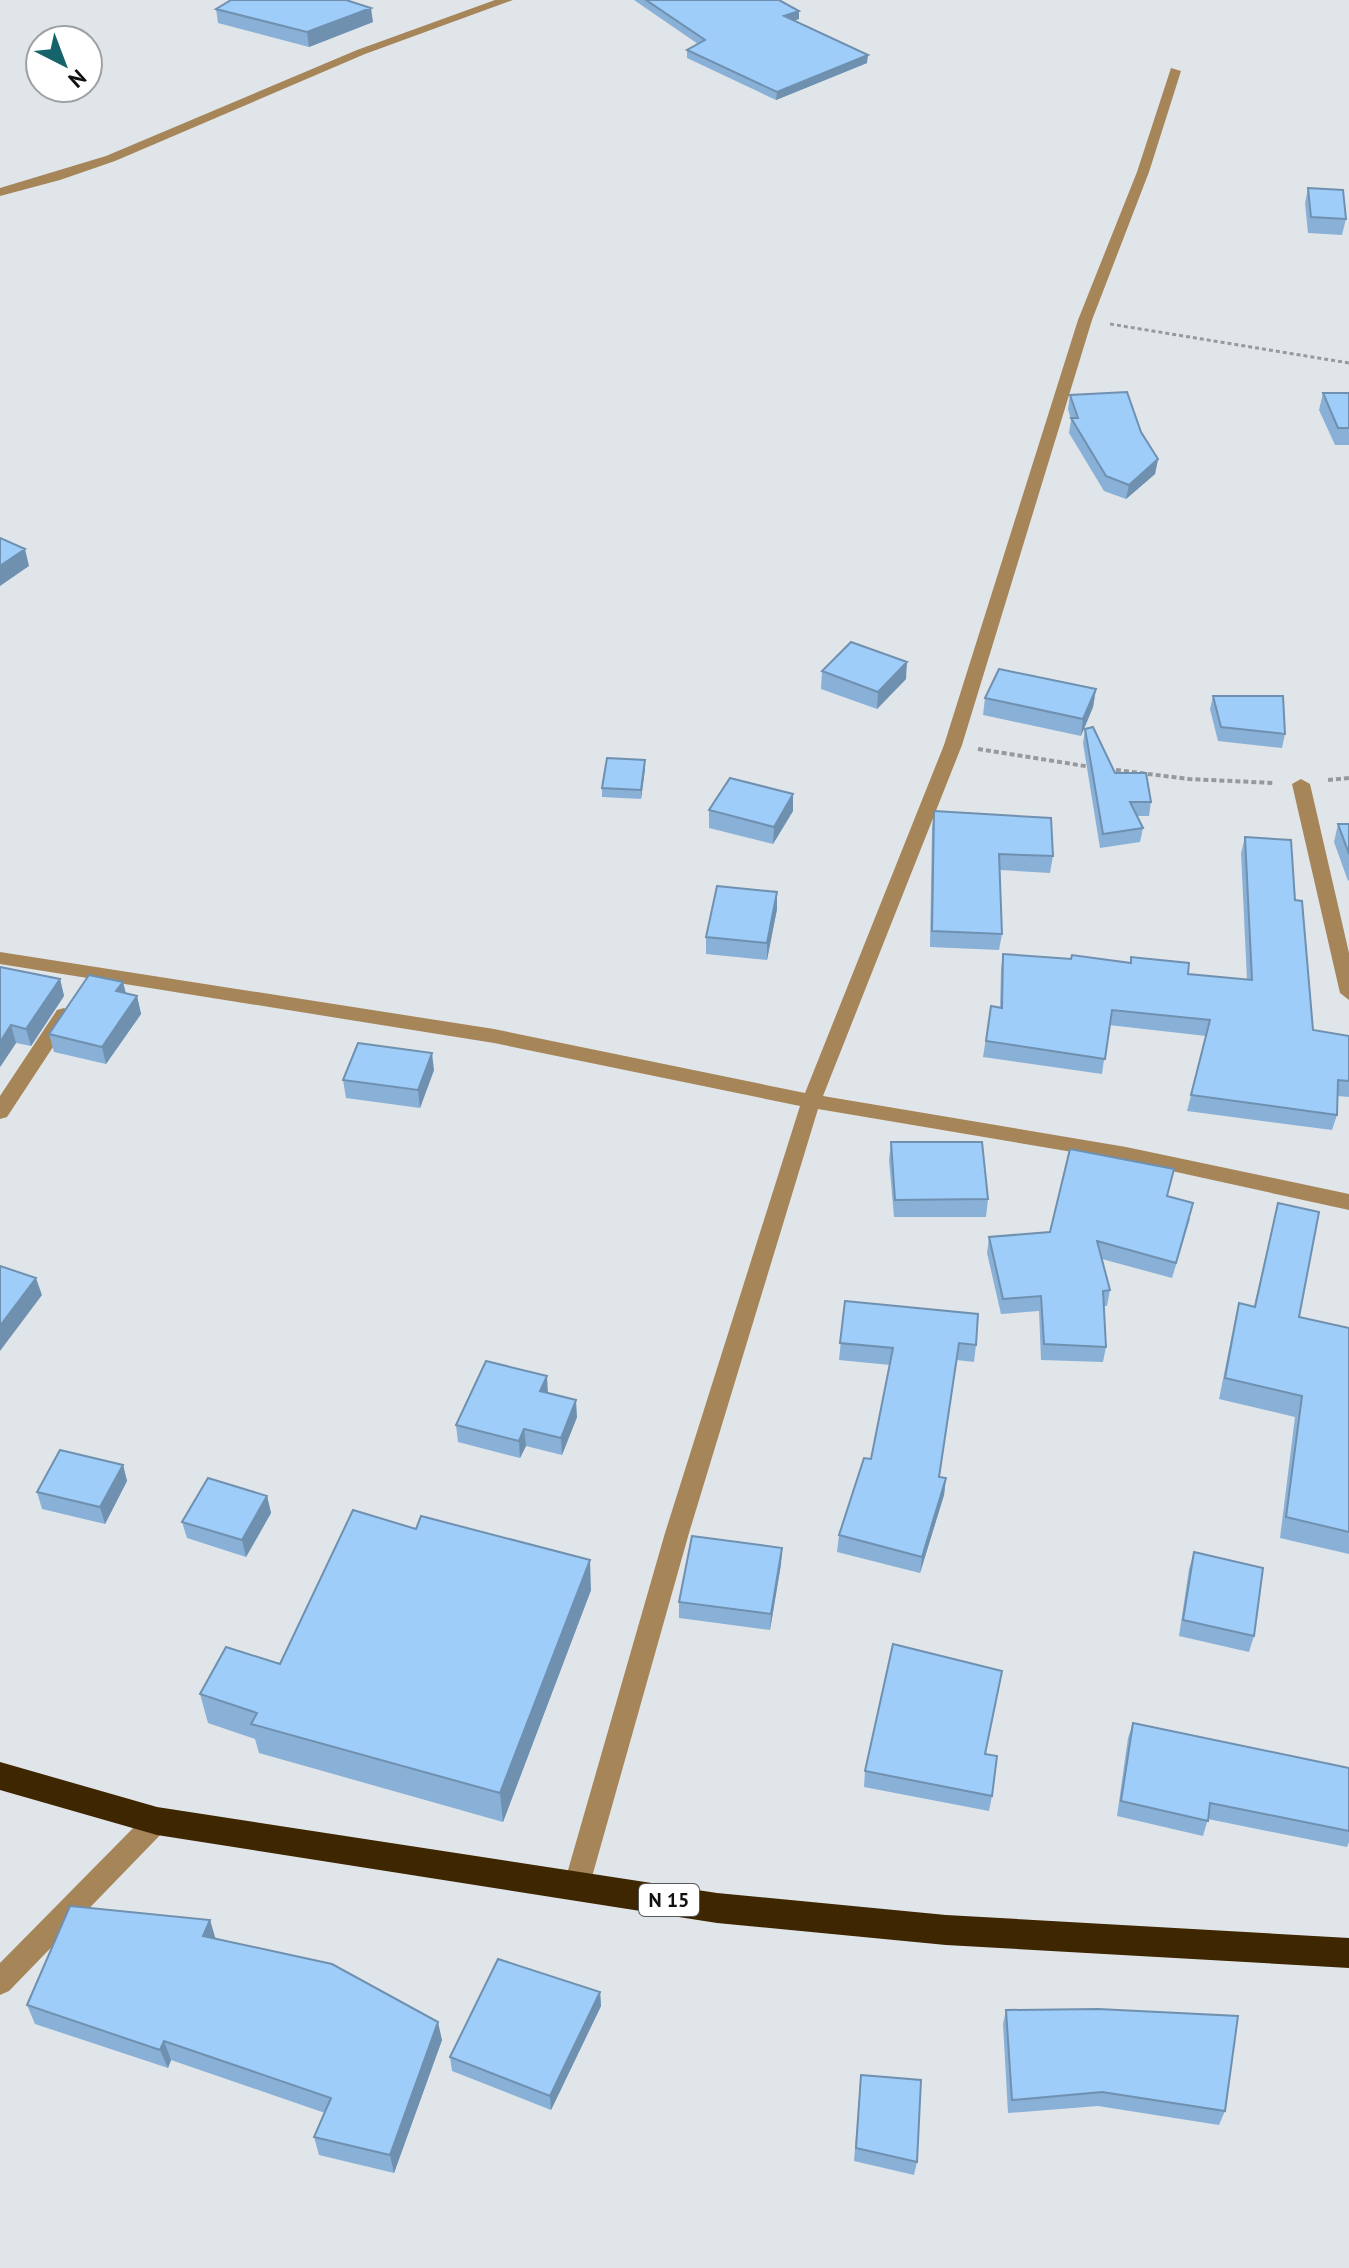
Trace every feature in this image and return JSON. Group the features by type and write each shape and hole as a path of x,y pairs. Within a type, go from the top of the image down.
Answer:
{"highway":[{"name":"N 15","path":"0,1776 157,1821 717,1908 946,1930 1349,1953"}],"street":[{"path":"0,192 48,180 152,141 292,81 507,0"},
{"path":"577,1884 677,1533 811,1101 953,745 1085,320 1143,172 1175,71"},
{"path":"1301,784 1349,993"},
{"path":"0,958 84,986 392,1018 811,1101 1126,1154 1349,1202"},
{"path":"0,1112 84,986"},
{"path":"0,1982 157,1821"}],"path":[{"path":"1085,320 1349,363"},
{"path":"953,745 1189,779 1301,784 1349,778"}],"building":[{"path":"231,0 346,0 371,8 307,32 216,9"},
{"path":"646,0 779,0 799,11 784,16 868,55 777,92 687,50 705,40"},
{"path":"1308,188 1343,190 1346,219 1311,217"},
{"path":"1127,392 1141,432 1158,459 1129,485 1106,476 1071,418 1078,418 1070,395"},
{"path":"1323,393 1349,393 1349,428 1338,428"},
{"path":"0,538 25,549 0,566"},
{"path":"851,642 907,662 878,692 822,671"},
{"path":"999,669 1096,689 1083,719 985,698"},
{"path":"1213,696 1283,696 1285,734 1221,727"},
{"path":"1093,727 1115,773 1146,773 1151,802 1130,802 1143,828 1103,834 1085,729"},
{"path":"607,758 645,760 641,790 602,788"},
{"path":"730,778 793,794 774,827 709,810"},
{"path":"934,811 1051,818 1053,856 999,854 1002,934 932,931"},
{"path":"1338,824 1349,824 1349,854"},
{"path":"1245,837 1291,840 1295,900 1302,901 1313,1030 1349,1036 1349,1081 1338,1080 1337,1115 1191,1095 1210,1020 1112,1010 1105,1059 986,1041 991,1006 1002,1008 1003,954 1071,959 1072,955 1131,963 1131,957 1189,963 1188,974 1252,980"},
{"path":"717,886 777,892 767,943 706,937"},
{"path":"0,967 60,979 26,1029 11,1025 0,1042"},
{"path":"89,975 123,982 116,991 137,996 102,1047 49,1034"},
{"path":"358,1043 432,1053 418,1090 343,1080"},
{"path":"891,1142 982,1142 988,1199 895,1200"},
{"path":"1070,1149 1174,1169 1167,1196 1193,1203 1176,1263 1097,1241 1110,1290 1103,1291 1106,1347 1044,1344 1041,1296 1003,1299 989,1237 1050,1232"},
{"path":"1278,1203 1319,1212 1299,1317 1349,1328 1349,1532 1286,1517 1302,1396 1225,1378 1239,1303 1255,1307"},
{"path":"0,1266 36,1278 0,1326"},
{"path":"845,1301 978,1314 976,1345 959,1343 939,1477 946,1478 922,1557 839,1535 864,1458 871,1459 893,1348 840,1343"},
{"path":"486,1361 547,1376 540,1391 576,1400 561,1438 524,1429 519,1441 456,1425"},
{"path":"60,1450 123,1465 100,1507 37,1492"},
{"path":"208,1478 267,1496 242,1540 182,1522"},
{"path":"353,1510 416,1529 421,1516 590,1560 500,1793 251,1724 257,1713 200,1694 226,1647 280,1664"},
{"path":"692,1536 782,1548 771,1614 679,1602"},
{"path":"1194,1552 1263,1568 1254,1636 1183,1620"},
{"path":"893,1644 1002,1671 985,1754 997,1756 992,1796 865,1771"},
{"path":"1133,1723 1349,1768 1349,1831 1210,1803 1208,1821 1121,1801"},
{"path":"70,1906 210,1920 203,1936 332,1964 438,2022 390,2155 314,2137 331,2098 164,2041 160,2050 27,2005"},
{"path":"498,1959 600,1992 550,2096 450,2057"},
{"path":"1098,2009 1238,2016 1225,2111 1102,2092 1012,2100 1006,2010"},
{"path":"861,2075 921,2080 917,2162 856,2148"}]}
